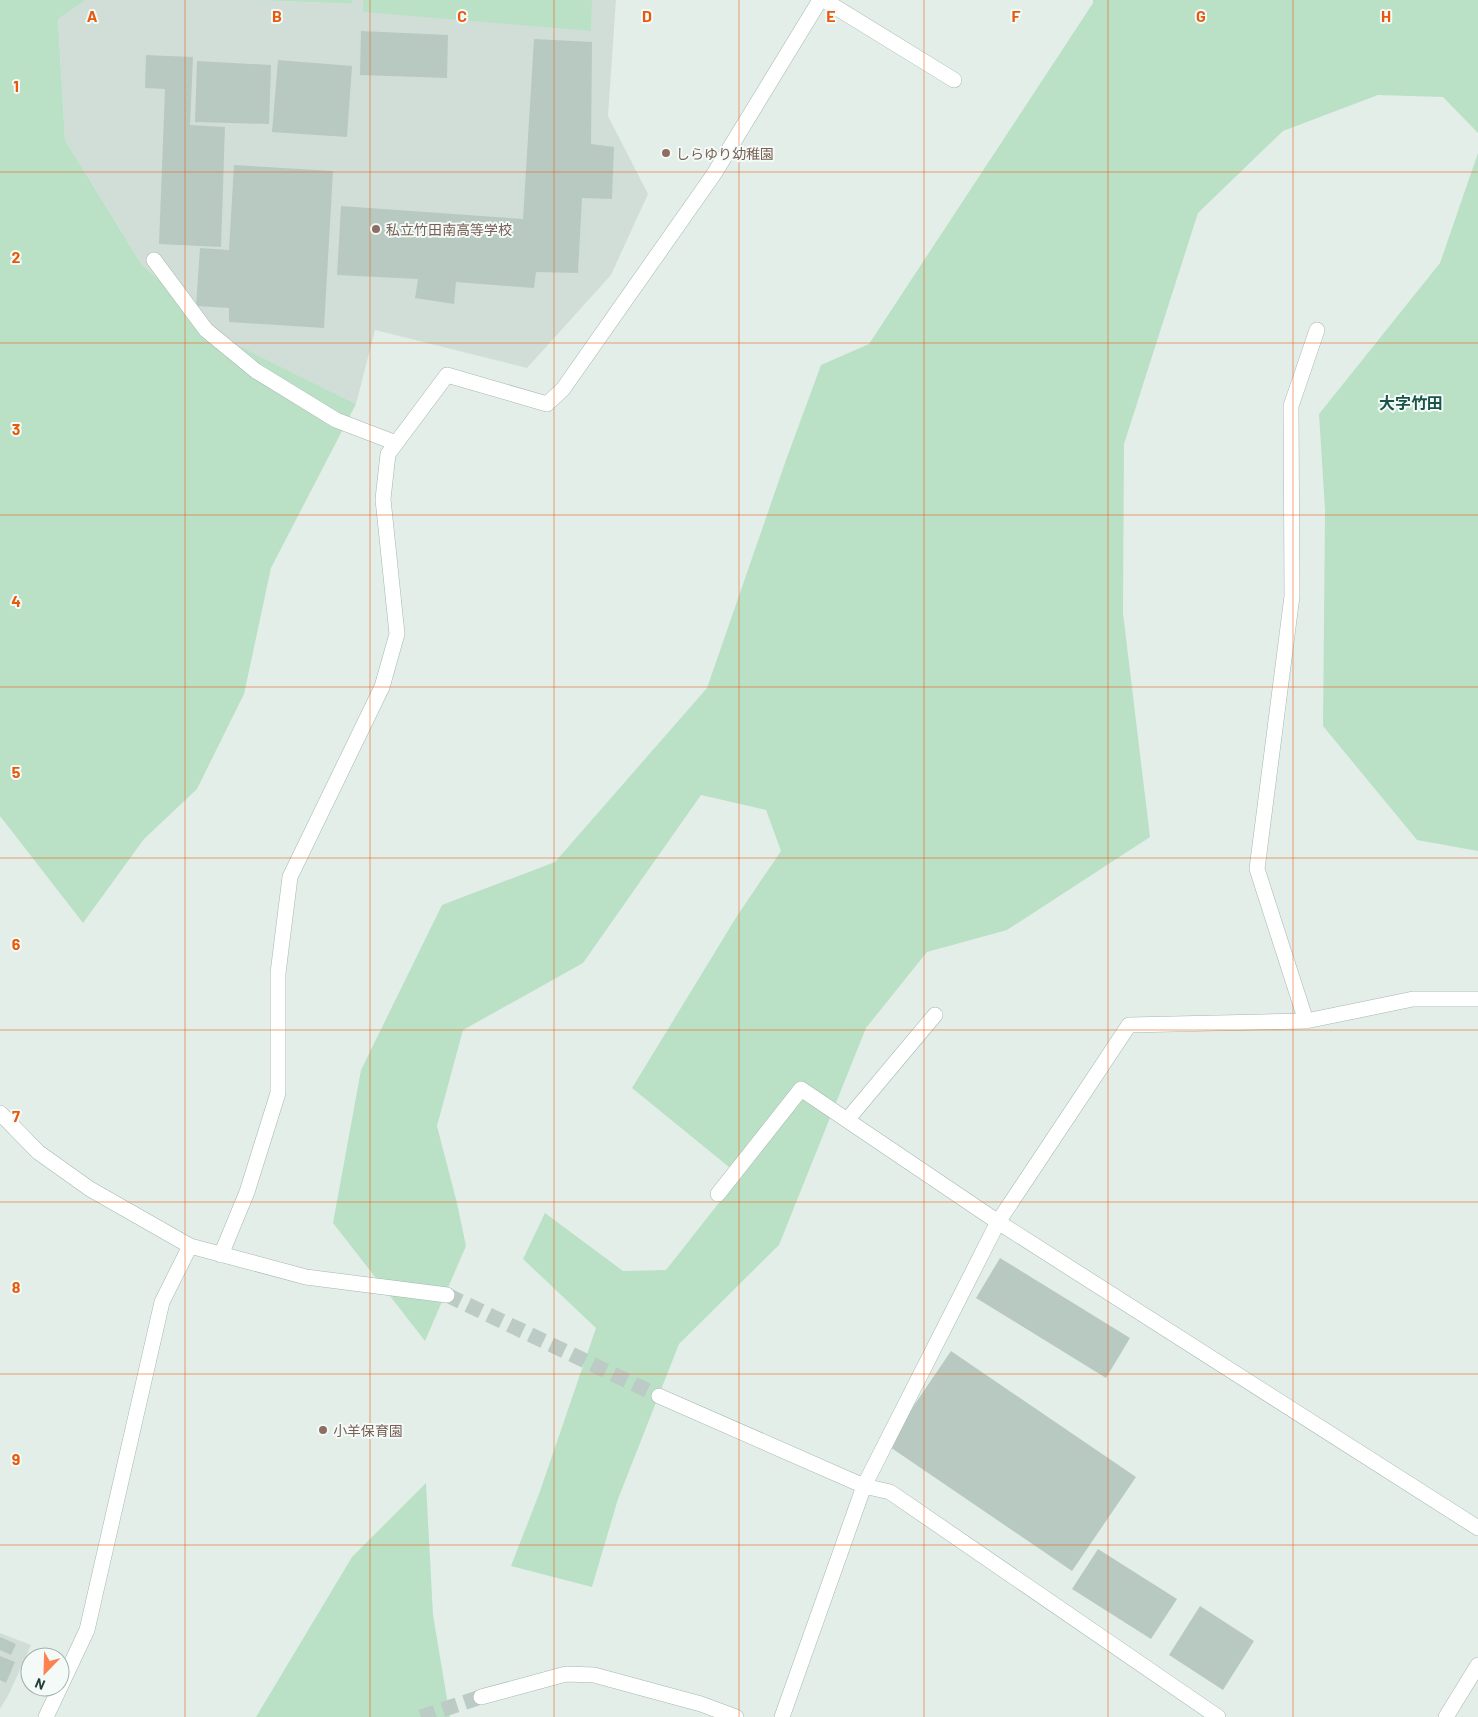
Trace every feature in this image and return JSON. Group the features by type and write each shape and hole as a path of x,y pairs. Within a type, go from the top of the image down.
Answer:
{"street":[{"path":"221,1255 247,1192 278,1093 278,973 290,877 382,688 397,634 383,499 388,454 447,375 547,404 563,389 714,174 820,0"},
{"path":"824,0 954,80"},
{"path":"154,260 206,330 256,371 336,420 396,443"},
{"path":"1306,1021 1257,868 1292,596 1291,406 1317,330"},
{"path":"782,1717 864,1486 998,1222 1129,1025 1306,1021 1413,999 1478,999"},
{"path":"847,1120 935,1015"},
{"path":"718,1194 801,1089 998,1222 1478,1528"},
{"path":"0,1113 38,1152 90,1189 190,1246 306,1277 447,1294"},
{"path":"46,1717 87,1630 162,1302 190,1246"},
{"path":"659,1396 864,1486 890,1492 1218,1717"},
{"path":"1446,1717 1478,1665"},
{"path":"481,1697 566,1674 594,1675 701,1704 736,1717"}],"shaded area":[{"name":"私立竹田南高等学校","path":"86,0 252,0 352,4 352,0 616,0 608,116 648,194 611,275 527,368 375,330 356,404 228,341 142,265 65,140 58,18"},
{"path":"0,1633 31,1645 30,1647 20,1647 20,1670 0,1709"}],"green space":[{"path":"0,0 86,0 58,19 65,140 142,265 229,341 356,404 271,568 244,694 197,789 144,839 83,923 0,816"},
{"path":"252,0 352,0 353,4"},
{"path":"363,0 592,0 591,31 363,12"},
{"path":"1093,0 1478,0 1478,133 1443,97 1378,95 1283,131 1198,213 1124,444 1123,613 1150,837 1007,930 927,952 866,1028 779,1245 679,1344 618,1499 592,1587 511,1566 539,1494 596,1328 523,1259 545,1213 623,1271 666,1270 740,1176 632,1088 737,916 781,851 766,810 701,795 583,963 463,1030 437,1126 466,1246 425,1341 333,1223 361,1070 442,905 555,862 707,688 821,365 869,344 1093,3"},
{"path":"1478,153 1478,851 1417,840 1323,726 1325,510 1319,414 1440,263"},
{"path":"426,1483 433,1615 450,1717 256,1717 352,1557"}],"building":[{"path":"361,31 448,35 447,78 360,75"},
{"path":"534,39 592,42 591,144 614,147 612,199 582,198 578,273 536,272 534,288 456,282 454,304 415,298 418,279 337,275 341,206 523,219"},
{"path":"146,55 193,57 190,125 225,127 221,247 159,244 165,89 145,88"},
{"path":"278,60 352,66 347,137 272,132"},
{"path":"197,61 271,65 269,124 195,122"},
{"path":"234,165 333,171 324,328 229,322 229,308 196,306 200,248 229,250"},
{"path":"1000,1258 1130,1338 1106,1378 976,1298"},
{"path":"951,1351 1136,1477 1072,1571 887,1445"},
{"path":"1098,1549 1177,1599 1151,1639 1072,1589"},
{"path":"1200,1606 1254,1641 1223,1690 1169,1655"},
{"path":"0,1637 16,1644 11,1655 0,1650"},
{"path":"0,1656 15,1662 6,1683 0,1680"}],"tunnel":[{"path":"447,1295 659,1396"},
{"path":"421,1717 481,1697"}],"place":[{"name":"しらゆり幼稚園","path":"666,153"},
{"name":"私立竹田南高等学校","path":"376,229"},
{"name":"小羊保育園","path":"323,1430"}],"district":[{"name":"大字竹田","path":"1411,402"}]}
